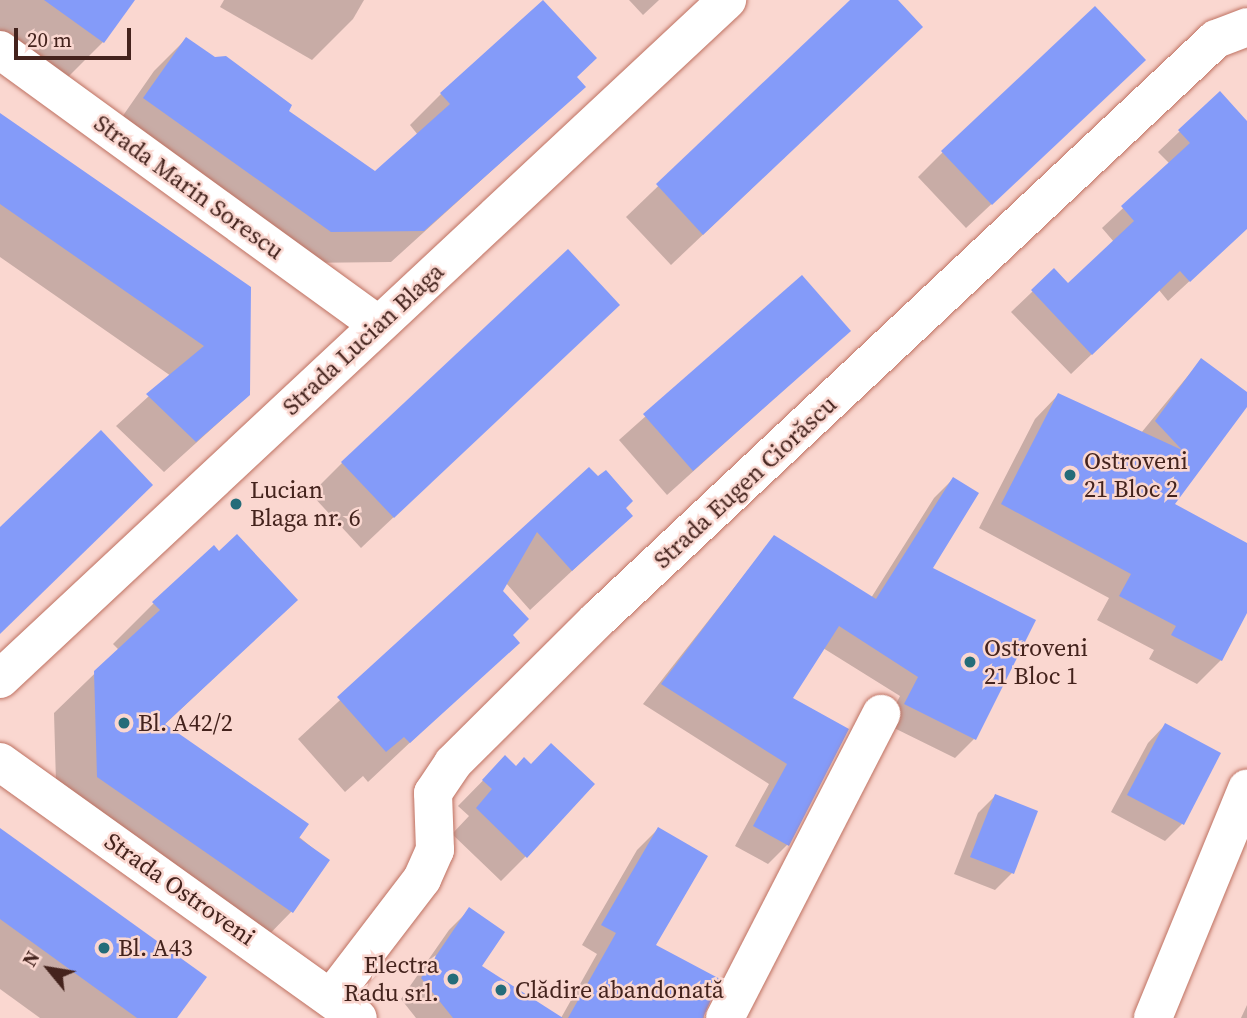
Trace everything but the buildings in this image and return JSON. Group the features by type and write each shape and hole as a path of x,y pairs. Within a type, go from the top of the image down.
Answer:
{"street":[{"name":"Strada Lucian Blaga","path":"0,679 727,0"},
{"name":"Strada Eugen Ciorăscu","path":"345,1008 422,879 435,850 433,793 453,763 597,620 1216,39 1247,27"},
{"name":"Strada Marin Sorescu","path":"0,50 378,325"},
{"path":"725,1018 881,714"},
{"name":"Strada Ostroveni","path":"0,762 345,1008"},
{"path":"1153,1018 1247,789"}],"place":[{"name":"Ostroveni 21 Bloc 2","path":"1070,475"},
{"name":"Lucian Blaga nr. 6","path":"236,504"},
{"name":"Ostroveni 21 Bloc 1","path":"970,662"},
{"name":"Bl. A42/2","path":"124,723"},
{"name":"Bl. A43","path":"104,948"},
{"name":"Electra Radu srl.","path":"453,979"},
{"name":"Clădire abandonată","path":"501,990"}]}
